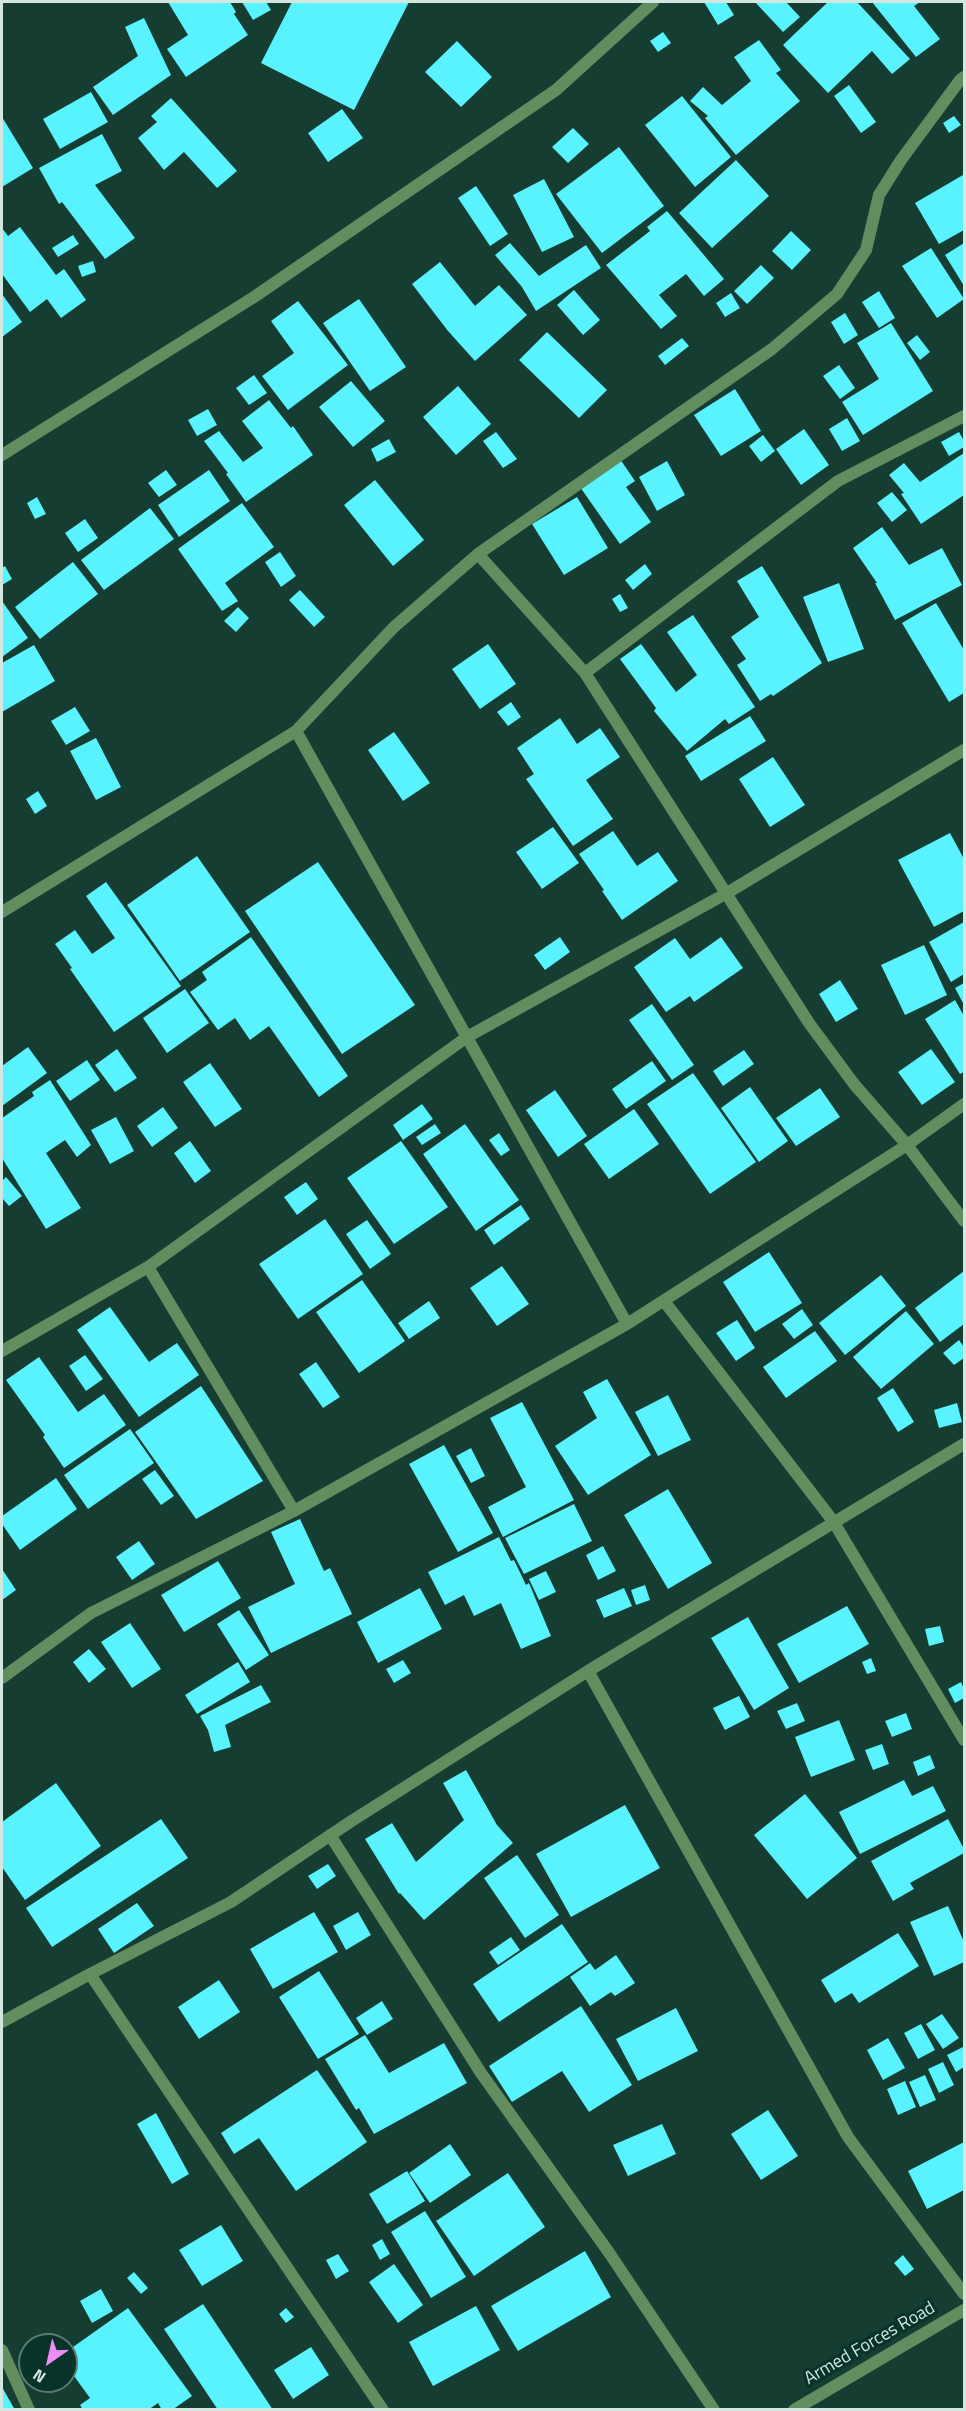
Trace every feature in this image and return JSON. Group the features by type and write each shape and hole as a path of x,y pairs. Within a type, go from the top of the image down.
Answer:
{"street":[{"path":"2,456 254,297 556,90 653,2"},
{"path":"2,912 296,731 394,627 478,554 772,349 837,294 866,250 879,195 901,160 964,76"},
{"path":"585,674 838,481 964,416"},
{"path":"478,554 585,674 728,893 809,1023 854,1084 907,1145 964,1221"},
{"path":"296,731 627,1324"},
{"path":"2,1352 148,1267 467,1037 728,893 964,750"},
{"path":"2,1678 91,1613 294,1511 627,1324 907,1145 964,1104"},
{"path":"148,1267 294,1511"},
{"path":"664,1301 833,1521 964,1740"},
{"path":"2,2022 231,1902 330,1835 588,1671 964,1444"},
{"path":"588,1671 848,2137 964,2294"},
{"path":"330,1835 481,2073 610,2254 714,2409"},
{"path":"90,1974 383,2409"},
{"name":"Armed Forces Road","path":"794,2409 964,2310"},
{"path":"2,2349 29,2409"}],"building":[{"path":"168,2 230,2 236,12 234,14 248,35 186,77 167,49 188,35"},
{"path":"242,2 266,2 271,10 253,20"},
{"path":"292,2 409,2 354,110 261,63"},
{"path":"704,2 726,2 734,15 718,25"},
{"path":"755,2 786,2 800,17 783,32"},
{"path":"828,2 857,2 910,59 892,74 872,51 828,93 783,45"},
{"path":"872,2 920,2 914,6 940,39 916,57"},
{"path":"144,18 171,75 113,115 93,87 138,56 125,27"},
{"path":"663,32 671,43 658,52 650,41"},
{"path":"759,40 781,70 776,73 800,101 736,155 705,118 708,116 690,101 703,87 722,105 751,81 734,57"},
{"path":"457,41 492,77 461,107 425,72"},
{"path":"849,85 876,122 861,133 834,96"},
{"path":"91,92 108,122 60,149 43,119"},
{"path":"682,96 731,157 695,187 645,125"},
{"path":"171,98 237,171 217,188 184,152 164,170 138,138 157,122 151,116"},
{"path":"342,109 363,138 328,162 308,133"},
{"path":"954,116 961,125 949,133 943,123"},
{"path":"2,117 33,168 2,187"},
{"path":"573,128 589,144 568,163 552,147"},
{"path":"102,134 122,171 95,185 135,238 105,259 62,202 59,204 39,168"},
{"path":"619,147 664,206 602,253 556,194"},
{"path":"736,160 769,196 712,248 679,213"},
{"path":"963,175 964,230 939,244 915,203"},
{"path":"544,179 574,237 542,252 513,195"},
{"path":"476,186 508,234 490,246 458,198"},
{"path":"667,211 724,279 704,296 686,274 659,295 677,316 661,329 606,265 650,231 647,227"},
{"path":"20,227 56,275 64,269 86,300 61,318 47,299 30,312 2,274 2,228 8,236"},
{"path":"791,231 811,250 792,270 772,251"},
{"path":"73,235 79,244 58,257 52,248"},
{"path":"510,243 539,276 586,245 601,268 536,311 522,287 495,255"},
{"path":"964,243 964,286 945,255"},
{"path":"931,248 964,299 937,318 902,266"},
{"path":"93,261 96,272 82,277 78,266"},
{"path":"440,262 475,306 499,285 527,315 475,361 448,331 412,284"},
{"path":"761,265 774,278 747,304 734,291"},
{"path":"574,290 600,320 583,335 557,305"},
{"path":"879,291 895,318 879,328 862,302"},
{"path":"731,293 740,308 725,317 716,303"},
{"path":"2,294 22,322 2,337"},
{"path":"359,299 406,367 370,391 323,323"},
{"path":"298,301 348,365 288,410 262,376 294,353 271,321"},
{"path":"845,313 858,335 844,344 831,322"},
{"path":"891,323 933,391 863,435 842,402 879,379 857,343"},
{"path":"547,332 607,390 579,418 519,360"},
{"path":"917,335 930,352 920,360 907,343"},
{"path":"682,338 689,346 665,365 658,356"},
{"path":"839,365 855,388 840,399 823,376"},
{"path":"254,375 267,393 249,405 236,388"},
{"path":"351,381 385,421 353,447 319,407"},
{"path":"458,386 491,424 456,455 423,417"},
{"path":"735,389 761,431 721,456 694,415"},
{"path":"269,400 291,428 293,426 313,455 246,502 204,441 219,431 243,462 263,448 242,421"},
{"path":"208,409 217,425 197,436 188,420"},
{"path":"847,418 860,441 842,451 829,429"},
{"path":"804,429 829,465 801,485 776,449"},
{"path":"496,432 517,459 503,468 483,441"},
{"path":"959,432 964,441 964,447 949,456 941,442"},
{"path":"763,435 775,451 761,462 749,446"},
{"path":"389,439 396,452 377,462 371,449"},
{"path":"964,453 964,495 921,524 901,494 904,493 889,475 904,463 920,482"},
{"path":"620,459 635,481 626,487 651,522 620,544 580,487"},
{"path":"667,461 685,495 657,511 639,477"},
{"path":"166,470 177,485 159,497 148,483"},
{"path":"209,470 230,501 179,537 158,505"},
{"path":"375,480 424,540 393,566 344,505"},
{"path":"892,492 907,510 892,522 877,503"},
{"path":"37,497 46,514 35,519 27,503"},
{"path":"577,497 608,548 564,575 532,524"},
{"path":"242,503 274,547 225,583 238,601 222,611 178,549"},
{"path":"150,508 174,539 104,590 81,560"},
{"path":"85,519 98,538 78,552 65,533"},
{"path":"882,527 909,565 942,548 962,585 895,620 875,583 877,583 853,548"},
{"path":"280,552 296,576 281,587 265,562"},
{"path":"73,562 98,594 40,639 15,607"},
{"path":"645,564 652,574 633,590 625,580"},
{"path":"5,566 12,579 2,585 2,568"},
{"path":"762,566 822,663 773,696 771,694 760,701 737,665 746,659 731,637 759,617 737,581"},
{"path":"839,583 864,649 828,662 803,597"},
{"path":"300,590 325,617 314,627 289,600"},
{"path":"620,594 628,608 620,612 612,599"},
{"path":"2,601 28,638 2,657"},
{"path":"936,603 964,650 964,693 949,702 902,623"},
{"path":"238,607 249,618 236,632 224,621"},
{"path":"693,615 755,707 729,724 725,719 687,751 654,711 656,708 620,659 641,644 676,692 697,675 667,632"},
{"path":"488,644 516,684 480,709 452,669"},
{"path":"34,645 55,681 2,712 2,663"},
{"path":"511,702 521,717 508,726 497,712"},
{"path":"75,707 90,731 66,745 51,721"},
{"path":"750,716 766,741 701,781 685,756"},
{"path":"560,718 577,744 600,728 620,757 586,780 613,819 573,846 526,779 534,774 517,748"},
{"path":"394,732 430,783 403,801 368,750"},
{"path":"96,738 121,787 96,800 70,751"},
{"path":"773,757 805,805 770,827 739,779"},
{"path":"38,791 47,806 35,814 26,799"},
{"path":"553,827 579,863 542,889 516,852"},
{"path":"613,831 637,866 658,852 678,881 622,920 579,854"},
{"path":"950,833 964,859 964,911 934,927 898,860"},
{"path":"197,856 250,932 180,981 127,905"},
{"path":"318,862 415,1005 342,1054 245,911"},
{"path":"106,882 181,986 114,1032 55,944 75,930 92,954 115,938 86,896"},
{"path":"964,922 964,974 951,982 929,942"},
{"path":"251,937 348,1076 319,1097 269,1026 250,1040 235,1018 218,1030 190,992 207,980 202,972"},
{"path":"560,937 570,952 545,970 534,955"},
{"path":"721,937 743,968 694,1002 690,996 666,1012 634,967 675,938 690,959"},
{"path":"924,945 947,995 905,1015 881,965"},
{"path":"840,980 858,1009 836,1022 819,994"},
{"path":"964,983 964,1002 963,1003 955,988"},
{"path":"185,989 209,1023 167,1053 143,1018"},
{"path":"955,1000 964,1016 964,1072 960,1074 925,1019"},
{"path":"652,1004 694,1065 672,1080 629,1020"},
{"path":"28,1047 47,1073 2,1106 2,1066"},
{"path":"117,1049 137,1078 115,1092 95,1065"},
{"path":"931,1049 955,1082 922,1105 898,1072"},
{"path":"744,1050 754,1064 723,1086 713,1071"},
{"path":"87,1060 100,1080 70,1101 56,1081"},
{"path":"652,1061 666,1081 626,1109 612,1089"},
{"path":"210,1063 242,1109 215,1127 183,1082"},
{"path":"693,1073 756,1162 710,1194 647,1104"},
{"path":"50,1080 91,1145 77,1157 65,1140 46,1153 81,1208 46,1229 2,1158 2,1118 34,1096 32,1092"},
{"path":"750,1087 788,1141 759,1162 721,1108"},
{"path":"820,1088 840,1117 796,1146 776,1118"},
{"path":"555,1090 587,1136 558,1157 526,1110"},
{"path":"422,1104 433,1119 403,1140 393,1125"},
{"path":"163,1107 178,1128 152,1147 137,1126"},
{"path":"634,1109 659,1144 609,1179 584,1144"},
{"path":"116,1117 134,1151 110,1164 91,1130"},
{"path":"435,1124 441,1133 422,1145 416,1137"},
{"path":"465,1124 519,1200 476,1231 423,1154"},
{"path":"499,1133 510,1150 501,1156 489,1140"},
{"path":"190,1141 211,1171 195,1183 174,1153"},
{"path":"401,1141 448,1207 394,1244 347,1178"},
{"path":"6,1177 22,1196 9,1206 2,1198 2,1181"},
{"path":"306,1182 318,1199 297,1215 284,1197"},
{"path":"521,1205 530,1219 494,1245 484,1230"},
{"path":"325,1219 363,1274 298,1319 259,1264"},
{"path":"367,1220 391,1254 370,1269 346,1234"},
{"path":"769,1252 802,1303 755,1332 723,1282"},
{"path":"502,1266 529,1304 497,1326 470,1288"},
{"path":"964,1271 964,1324 940,1342 915,1308"},
{"path":"881,1275 906,1306 845,1355 819,1323"},
{"path":"362,1280 405,1341 359,1373 316,1312"},
{"path":"429,1301 440,1318 409,1339 398,1323"},
{"path":"110,1307 149,1362 177,1343 199,1375 139,1417 77,1330"},
{"path":"802,1309 813,1325 794,1339 782,1324"},
{"path":"906,1311 934,1344 881,1389 853,1357"},
{"path":"737,1320 755,1348 736,1361 716,1333"},
{"path":"815,1331 837,1361 786,1398 763,1367"},
{"path":"959,1340 964,1347 964,1358 954,1365 943,1353"},
{"path":"85,1355 103,1379 86,1391 69,1366"},
{"path":"39,1357 78,1412 104,1394 126,1425 64,1468 43,1437 45,1435 6,1380"},
{"path":"316,1362 340,1397 323,1408 299,1374"},
{"path":"607,1379 651,1455 588,1495 555,1446 597,1418 583,1392"},
{"path":"201,1386 263,1481 196,1519 135,1432"},
{"path":"893,1388 914,1422 898,1432 877,1398"},
{"path":"668,1395 691,1440 658,1456 635,1412"},
{"path":"522,1402 574,1500 503,1537 488,1507 526,1487 490,1418"},
{"path":"957,1403 962,1422 939,1428 934,1410"},
{"path":"130,1429 154,1463 88,1509 64,1475"},
{"path":"444,1445 493,1533 458,1552 409,1464"},
{"path":"471,1448 485,1476 471,1483 456,1456"},
{"path":"155,1470 174,1496 161,1505 142,1479"},
{"path":"56,1478 77,1509 20,1550 2,1524 2,1516"},
{"path":"668,1489 712,1563 668,1589 624,1515"},
{"path":"574,1504 592,1541 524,1574 505,1538"},
{"path":"300,1519 324,1571 330,1568 352,1614 271,1653 248,1607 295,1584 271,1532"},
{"path":"499,1537 526,1585 529,1583 551,1636 521,1649 501,1603 474,1616 464,1595 445,1605 428,1572"},
{"path":"139,1541 155,1564 132,1580 116,1557"},
{"path":"603,1546 616,1571 598,1580 586,1555"},
{"path":"218,1561 241,1598 184,1632 161,1595"},
{"path":"2,1569 16,1590 2,1600"},
{"path":"546,1571 556,1592 539,1600 529,1579"},
{"path":"645,1585 650,1600 636,1605 631,1590"},
{"path":"420,1588 442,1629 378,1663 357,1622"},
{"path":"624,1588 632,1606 604,1618 596,1600"},
{"path":"847,1606 869,1644 799,1683 777,1644"},
{"path":"239,1610 269,1655 246,1670 217,1624"},
{"path":"748,1617 789,1688 754,1710 711,1638"},
{"path":"130,1623 161,1669 132,1688 101,1642"},
{"path":"940,1626 944,1642 929,1646 925,1629"},
{"path":"89,1649 106,1669 89,1683 73,1662"},
{"path":"871,1658 876,1671 867,1674 862,1662"},
{"path":"403,1660 411,1673 394,1683 386,1669"},
{"path":"238,1662 250,1682 197,1714 185,1695"},
{"path":"961,1682 964,1698 955,1703 948,1689"},
{"path":"261,1685 271,1702 225,1725 231,1747 214,1752 208,1730 200,1716"},
{"path":"739,1696 750,1717 725,1730 713,1708"},
{"path":"797,1703 805,1721 786,1729 777,1711"},
{"path":"906,1713 912,1729 892,1737 885,1721"},
{"path":"839,1720 855,1760 811,1777 795,1737"},
{"path":"882,1744 889,1764 873,1770 865,1750"},
{"path":"930,1755 935,1768 918,1776 913,1762"},
{"path":"466,1770 497,1825 513,1843 424,1920 399,1894 365,1839 392,1823 416,1862 464,1820 443,1783"},
{"path":"904,1780 912,1796 933,1786 946,1811 860,1854 839,1812"},
{"path":"56,1783 101,1846 25,1900 2,1867 2,1822"},
{"path":"805,1794 857,1858 807,1899 754,1835"},
{"path":"625,1805 660,1868 571,1917 536,1854"},
{"path":"161,1819 188,1858 52,1947 26,1908"},
{"path":"948,1819 964,1853 910,1883 914,1889 893,1901 871,1861"},
{"path":"517,1855 559,1915 525,1938 484,1878"},
{"path":"328,1864 336,1876 317,1889 308,1876"},
{"path":"137,1903 154,1926 114,1953 98,1929"},
{"path":"948,1906 964,1942 964,1962 934,1976 910,1922"},
{"path":"314,1912 338,1952 273,1989 250,1949"},
{"path":"358,1912 371,1935 346,1950 333,1926"},
{"path":"562,1924 588,1962 499,2022 473,1984"},
{"path":"898,1933 919,1966 859,2003 852,1993 835,2003 821,1980"},
{"path":"511,1937 520,1950 498,1965 489,1952"},
{"path":"616,1955 635,1983 615,1996 611,1992 590,2006 570,1977 590,1963 595,1970"},
{"path":"319,1971 359,2034 318,2059 279,1997"},
{"path":"219,1980 240,2012 199,2039 178,2007"},
{"path":"382,2001 393,2019 367,2035 356,2018"},
{"path":"581,2006 632,2085 589,2112 562,2071 512,2102 489,2066"},
{"path":"676,2008 698,2051 638,2081 616,2039"},
{"path":"942,2014 959,2038 943,2049 926,2024"},
{"path":"921,2024 935,2050 918,2059 904,2033"},
{"path":"365,2035 389,2073 444,2043 467,2083 374,2134 359,2108 356,2110 325,2059"},
{"path":"888,2038 905,2068 883,2080 867,2050"},
{"path":"963,2047 964,2067 956,2072 947,2055"},
{"path":"943,2062 954,2085 939,2093 928,2069"},
{"path":"317,2070 367,2142 296,2191 259,2138 234,2154 221,2133"},
{"path":"925,2075 936,2100 920,2107 909,2082"},
{"path":"905,2081 916,2107 898,2115 887,2089"},
{"path":"768,2110 798,2156 761,2180 731,2134"},
{"path":"156,2113 189,2174 172,2184 137,2124"},
{"path":"662,2124 676,2154 628,2176 613,2145"},
{"path":"964,2142 964,2190 927,2209 908,2171"},
{"path":"450,2144 471,2175 430,2203 409,2173"},
{"path":"407,2171 425,2201 387,2224 369,2194"},
{"path":"508,2173 545,2227 474,2276 436,2221"},
{"path":"425,2211 466,2277 431,2298 391,2232"},
{"path":"221,2225 243,2261 202,2286 179,2250"},
{"path":"382,2239 390,2254 380,2260 372,2245"},
{"path":"585,2251 611,2297 518,2351 491,2306"},
{"path":"338,2254 349,2271 336,2279 326,2260"},
{"path":"903,2255 914,2269 905,2276 894,2263"},
{"path":"394,2264 423,2305 398,2323 369,2282"},
{"path":"134,2272 148,2288 141,2294 127,2278"},
{"path":"101,2289 113,2311 92,2323 80,2301"},
{"path":"203,2304 273,2410 218,2410 164,2329"},
{"path":"476,2306 500,2350 433,2386 409,2342"},
{"path":"128,2308 192,2396 172,2410 162,2410 158,2403 148,2410 83,2410 80,2405 90,2398 78,2382 78,2343"},
{"path":"286,2308 294,2317 286,2323 279,2314"},
{"path":"311,2347 329,2375 293,2399 274,2370"},
{"path":"2,2387 15,2410 2,2410"}]}
